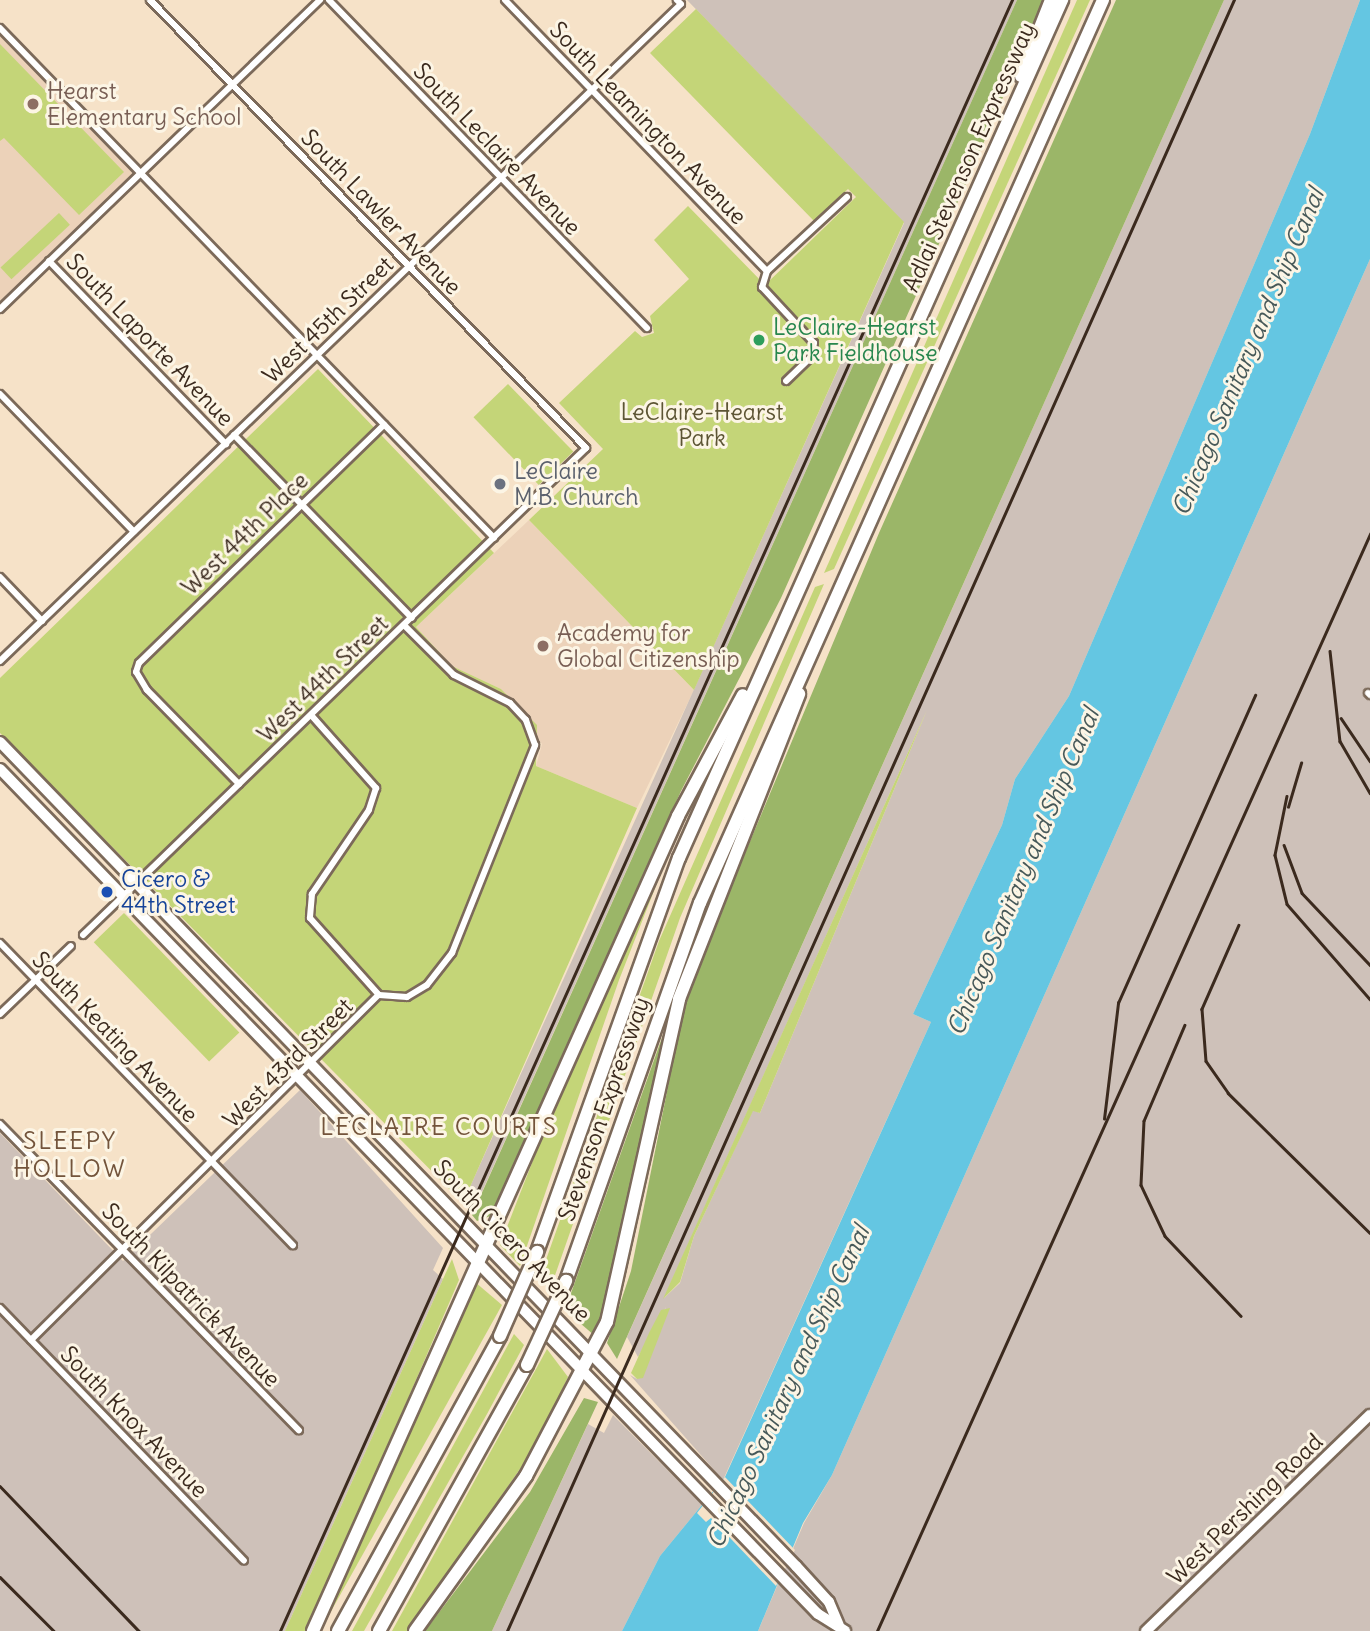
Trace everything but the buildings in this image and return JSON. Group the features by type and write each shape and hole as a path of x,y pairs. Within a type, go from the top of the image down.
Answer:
{"highway":[{"path":"1000,139 1051,0"},
{"name":"Adlai Stevenson Expressway","path":"776,637 1062,0"},
{"name":"Stevenson Expressway","path":"379,1631 527,1365 566,1281 672,975 814,643 1104,0"},
{"path":"313,1631 678,816 776,637"},
{"name":"Stevenson Expressway","path":"338,1631 500,1336 537,1252 654,919 776,637"},
{"path":"415,1631 504,1510 593,1356 625,1264 679,999 792,715 814,643"}],"main road":[{"name":"South Cicero Avenue","path":"0,743 314,1064 718,1484 830,1602 842,1628"},
{"name":"South Cicero Avenue","path":"0,769 300,1077 477,1265 706,1496 818,1614 842,1628"},
{"name":"West Pershing Road","path":"1146,1631 1370,1415"}],"street":[{"name":"South Lawler Avenue","path":"150,0 586,448"},
{"path":"0,309 320,0"},
{"name":"South Leclaire Avenue","path":"329,0 500,179 645,325"},
{"name":"South Leamington Avenue","path":"505,0 767,271"},
{"name":"West 45th Street","path":"0,661 592,91 679,2"},
{"path":"0,28 494,538"},
{"path":"786,381 812,356 814,343 762,287 767,271 847,197"},
{"name":"South Laporte Avenue","path":"49,261 226,444"},
{"path":"0,394 134,532"},
{"name":"West 44th Place","path":"239,784 136,672 301,504 384,425"},
{"name":"South Laporte Avenue","path":"234,435 412,618"},
{"name":"West 44th Street","path":"83,935 586,448"},
{"path":"0,577 42,621"},
{"name":"West 43rd Street","path":"31,1340 314,1064 379,995 417,993 445,964 534,753 534,736 518,712 447,670 404,625"},
{"path":"311,715 376,788 369,810 312,894 310,918 379,995"},
{"name":"South Keating Avenue","path":"0,943 293,1245"},
{"path":"0,1014 71,946"},
{"name":"South Kilpatrick Avenue","path":"0,1124 299,1430"},
{"name":"South Knox Avenue","path":"0,1308 244,1561"}],"shaded area":[{"path":"687,0 1017,0 481,1194 469,1189 904,223"},
{"path":"1224,0 1360,0 1310,134 1069,696 1015,779 1002,825 913,1014 931,1022 723,1480 630,1375 637,1379 666,1307 638,1357 627,1337","holes":["927,710 760,1113 753,1110 694,1236 680,1283 664,1298"]},
{"name":"Hearst Elementary School","path":"0,35 134,172 0,301"},
{"path":"1370,259 1370,1631 758,1631 804,1523 832,1475"},
{"name":"Academy for Global Citizenship","path":"529,520 694,690 637,808 536,766 542,744 501,689 452,666 416,627"},
{"path":"300,1090 443,1248 433,1270 443,1279 285,1631 0,1631 0,1133 123,1261"},
{"path":"613,1415 702,1505 660,1556 622,1631 492,1631 588,1424 604,1433"}],"green space":[{"path":"1017,0 1044,0 972,170 781,598 681,791 493,1215 477,1221 472,1215"},
{"path":"1077,0 1090,0 834,569 824,573"},
{"path":"1116,0 1224,0 617,1359 607,1343 631,1271 687,992 879,533"},
{"name":"LeClaire-Hearst Park","path":"696,9 904,222 694,690 529,520 603,449 559,403 635,331 642,337 654,333 650,316 689,279 654,240 688,206 765,285 856,197 848,189 814,221 650,53"},
{"path":"0,44 124,172 79,215 4,138 0,141"},
{"path":"59,213 70,225 11,279 0,268"},
{"path":"318,369 494,553 416,627 452,666 501,689 537,725 536,766 637,808 463,1203 0,733 0,678"},
{"path":"508,384 573,452 539,485 473,417"},
{"path":"824,584 680,918 553,1281 542,1271 659,941 815,587"},
{"path":"927,710 760,1113 753,1111 694,1236 680,1282 663,1299"},
{"path":"672,845 619,980 520,1266 500,1245 576,1050"},
{"path":"124,913 239,1032 209,1062 94,942"},
{"path":"664,1032 611,1297 595,1336 565,1310"},
{"path":"452,1259 459,1280 308,1631 285,1631"},
{"path":"475,1282 502,1305 320,1631 344,1569"},
{"path":"670,1308 643,1378 637,1379 631,1373 649,1333 661,1310"},
{"path":"514,1334 524,1345 487,1414 364,1631 352,1631"},
{"path":"547,1349 568,1377 534,1449 407,1631 392,1631"},
{"path":"584,1398 598,1402 492,1631 425,1631 530,1492"}],"water":[{"name":"Chicago Sanitary and Ship Canal","path":"1360,0 1370,0 1370,259 832,1475 803,1523 758,1631 622,1631 660,1556 725,1477 931,1022 913,1014 1002,825 1015,779 1069,696 1310,134"}],"pier":[{"path":"725,1477 795,1550 776,1586 711,1518 706,1522 697,1513"}],"railway":[{"path":"280,1631 1012,0"},
{"path":"507,1631 1234,0"},
{"path":"877,1631 1370,534"},
{"path":"1330,651 1340,741 1370,793"},
{"path":"1104,1119 1118,1003 1255,695"},
{"path":"1341,718 1370,761"},
{"path":"1288,807 1301,763"},
{"path":"1287,796 1275,855 1287,904 1370,999"},
{"path":"1284,845 1302,893 1370,965"},
{"path":"1239,925 1202,1009 1206,1061 1228,1093 1370,1233"},
{"path":"1185,1025 1144,1121 1141,1185 1165,1236 1241,1316"},
{"path":"0,1486 139,1631"},
{"path":"0,1577 54,1631"}],"place":[{"name":"Hearst Elementary School","path":"33,104"},
{"name":"LeClaire-Hearst Park Fieldhouse","path":"759,340"},
{"name":"LeClaire M.B. Church","path":"500,484"},
{"name":"Academy for Global Citizenship","path":"543,646"},
{"name":"Cicero & 44th Street","path":"107,892"}],"district":[{"name":"LECLAIRE COURTS","path":"439,1127"},
{"name":"SLEEPY HOLLOW","path":"70,1155"}]}
